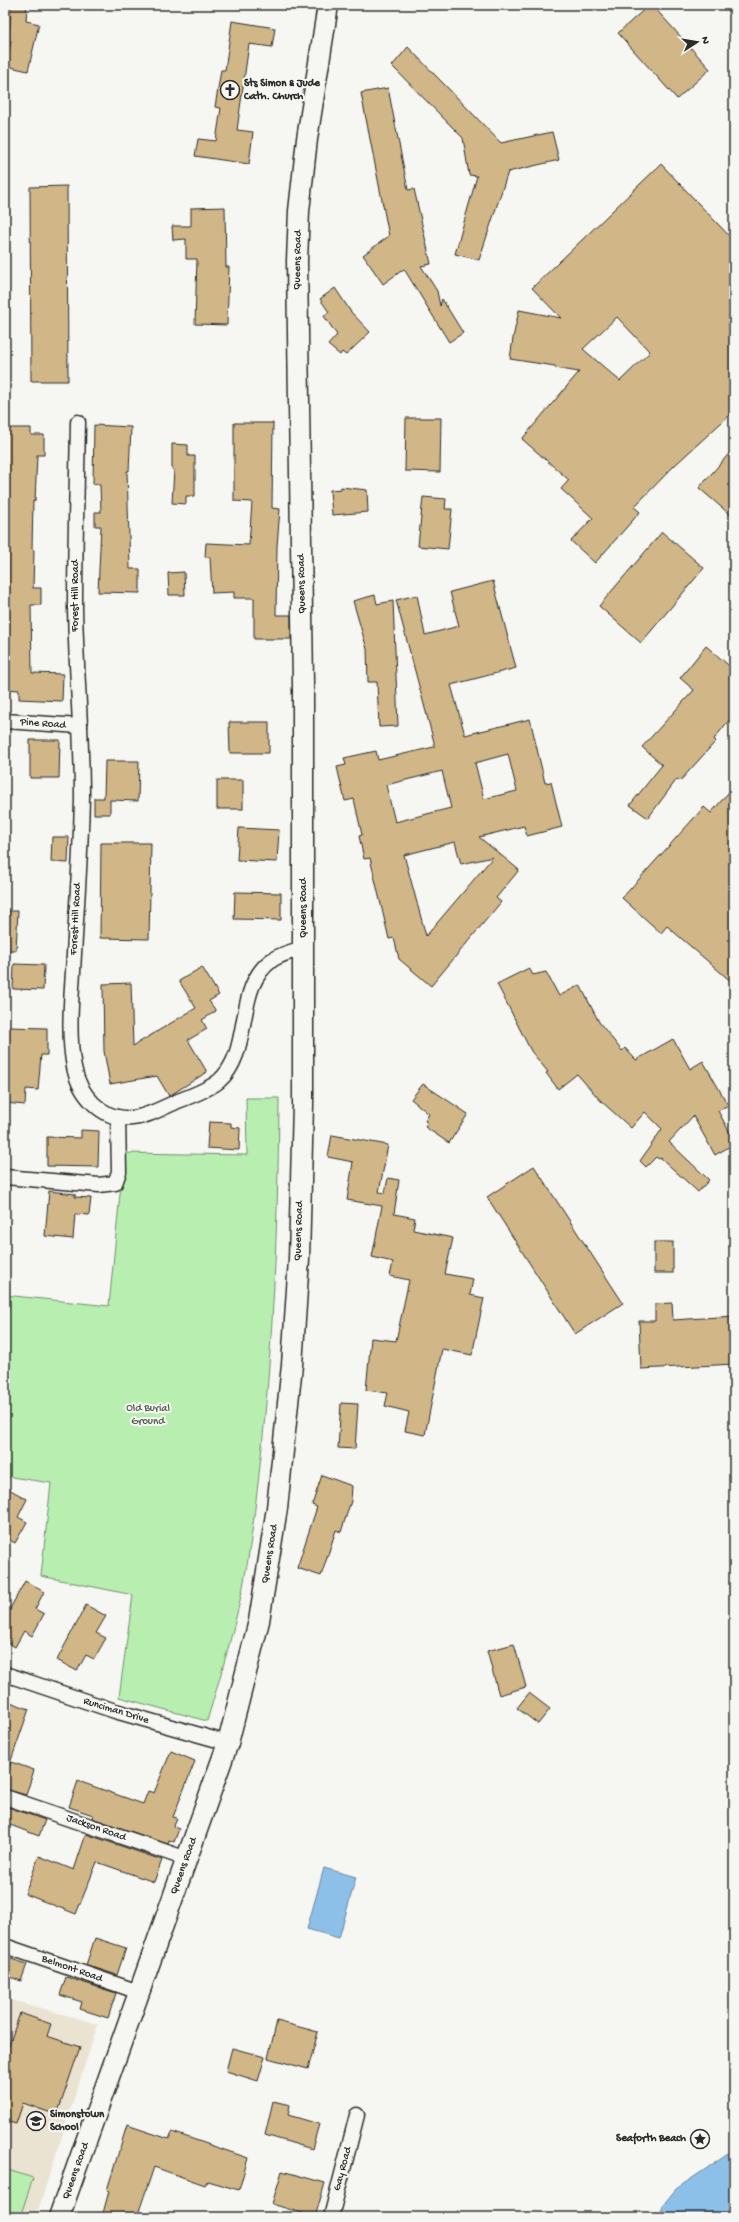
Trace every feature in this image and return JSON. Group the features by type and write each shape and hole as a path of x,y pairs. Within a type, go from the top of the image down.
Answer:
{"main road":[{"name":"Queens Road","path":"59,2217 228,1743 259,1621 271,1555 292,1365 298,1259 303,1112 303,684 297,330 299,211 307,139 328,5"}],"street":[{"name":"Forest Hill Road","path":"78,422 75,608 82,798 70,1025 74,1069 83,1092 92,1104 104,1112 118,1117 141,1117 218,1081 230,1068 238,1049 250,996 258,975 272,960 283,954 304,948"},
{"name":"Pine Road","path":"5,721 80,726"},
{"path":"5,1177 99,1185 115,1183 118,1172 118,1117"},
{"name":"Runciman Drive","path":"5,1674 115,1710 228,1743"},
{"name":"Jackson Road","path":"5,1797 187,1859"},
{"name":"Belmont Road","path":"5,1946 139,1992"},
{"name":"Gay Road","path":"331,2217 357,2118"}],"shaded area":[{"name":"Simonstown School","path":"5,1998 98,2024 36,2217 5,2217"}],"green space":[{"name":"Old Burial Ground","path":"246,1098 279,1098 277,1208 272,1319 264,1429 248,1562 233,1631 207,1721 119,1697 133,1595 41,1576 51,1483 5,1476 5,1295 109,1306 124,1153 247,1155"},
{"path":"5,2169 33,2178 20,2217 5,2217"}],"water":[{"path":"324,1868 356,1877 339,1938 307,1929"},
{"path":"734,2150 734,2217 660,2217 663,2205 676,2189"}],"building":[{"path":"11,5 27,5 26,21 39,24 28,71 6,66 11,41 9,40"},
{"path":"649,5 652,5 710,69 677,99 618,33"},
{"path":"232,21 275,28 272,47 249,44 237,130 253,132 249,164 195,156 198,139 216,141 221,108 215,107 221,70 225,70"},
{"path":"408,47 501,143 552,132 559,160 508,172 479,260 455,254 477,176 469,175 463,138 392,66"},
{"path":"388,88 408,190 414,189 431,264 421,266 437,291 440,306 442,299 463,333 449,342 404,269 383,284 363,255 389,236 361,93"},
{"path":"661,164 734,241 734,411 675,465 634,507 640,512 595,563 571,541 593,518 561,489 569,480 522,439 579,372 555,368 555,366 510,359 519,310 561,318 532,288","holes":["617,317 650,352 620,381 583,349"]},
{"path":"67,186 68,381 31,381 30,187"},
{"path":"225,207 226,267 229,267 227,325 195,324 197,259 186,259 186,239 173,240 172,226 191,226 191,208"},
{"path":"335,288 351,312 370,332 346,355 342,352 340,355 328,345 337,335 324,316 329,312 320,299"},
{"path":"406,418 441,418 440,472 405,471"},
{"path":"234,423 273,423 272,508 280,509 277,546 276,615 291,615 291,639 254,639 254,598 234,598 234,592 212,593 210,557 205,557 206,543 249,545 252,502 234,501"},
{"path":"94,425 131,427 129,471 127,471 130,569 140,569 140,593 98,592 101,526 95,526 95,512 101,512 100,485 93,484"},
{"path":"5,428 31,428 31,435 44,435 44,455 37,455 35,501 33,501 33,588 41,588 41,605 31,605 32,673 63,674 62,701 19,699 19,690 5,689"},
{"path":"172,444 188,445 188,456 195,456 195,496 186,496 186,504 172,503 174,470 172,469"},
{"path":"734,448 734,518 699,488"},
{"path":"341,487 367,490 368,512 332,515 330,490 341,489"},
{"path":"423,497 446,499 445,509 452,509 448,549 418,546"},
{"path":"662,532 704,568 641,643 599,606"},
{"path":"184,572 185,595 169,595 168,573"},
{"path":"493,581 516,668 451,685 465,735 530,719 545,783 551,782 562,827 527,836 524,826 479,837 519,870 496,898 501,902 431,986 399,959 394,938 389,939 370,858 364,859 359,836 362,835 354,799 345,801 337,767 346,765 344,758 376,751 378,760 434,747 434,742 396,600 417,595 425,635 459,626 450,592","holes":["508,754 517,791 484,799 475,763","442,771 451,808 395,822 386,785","455,842 461,864 493,857 426,936 404,855"]},
{"path":"375,595 377,604 393,601 398,726 379,727 377,682 368,682 367,649 353,601"},
{"path":"706,646 734,670 734,714 714,739 716,741 680,781 677,779 648,818 630,805 662,765 642,747 694,690 680,678"},
{"path":"229,722 269,722 269,753 230,753"},
{"path":"30,740 60,740 59,778 30,778"},
{"path":"105,761 139,761 138,801 110,800 110,814 94,814 94,798 104,798"},
{"path":"217,780 243,780 243,809 217,809"},
{"path":"734,786 734,984 667,926 661,933 622,898 704,807 711,813"},
{"path":"239,828 279,830 277,862 237,860"},
{"path":"52,837 69,837 68,863 51,862"},
{"path":"101,843 151,843 149,939 100,938"},
{"path":"235,892 281,893 281,920 234,919"},
{"path":"5,911 18,911 16,950 5,950"},
{"path":"14,964 44,965 43,990 13,989"},
{"path":"202,967 219,995 209,1001 216,1011 202,1020 207,1029 188,1040 207,1072 169,1096 157,1076 110,1084 104,1051 103,984 131,983 133,1046 196,1008 179,981"},
{"path":"529,968 533,975 546,972 559,996 580,985 599,1022 622,1051 625,1048 636,1060 673,1039 690,1069 703,1061 728,1105 718,1111 734,1140 734,1144 715,1155 693,1116 669,1142 709,1180 698,1192 661,1158 659,1159 656,1157 646,1167 640,1161 662,1129 645,1112 631,1128 601,1101 577,1074 558,1089 546,1073 548,1072 531,1051 497,984"},
{"path":"8,1027 47,1028 47,1055 41,1055 38,1090 26,1089 25,1105 5,1103"},
{"path":"423,1084 468,1114 449,1143 425,1127 428,1123 425,1121 429,1114 411,1099"},
{"path":"209,1122 231,1123 231,1127 240,1128 239,1150 207,1148"},
{"path":"81,1130 99,1131 98,1167 47,1166 47,1137 81,1138"},
{"path":"332,1135 388,1145 379,1192 385,1193 388,1178 399,1180 394,1214 415,1218 413,1230 453,1238 445,1274 473,1279 470,1295 484,1298 472,1355 442,1349 425,1435 405,1431 409,1412 385,1406 388,1393 366,1390 371,1338 396,1341 409,1280 390,1276 393,1262 372,1257 382,1206 347,1200 353,1162 328,1157"},
{"path":"534,1166 623,1303 575,1334 487,1197"},
{"path":"49,1191 75,1194 75,1197 91,1198 89,1215 75,1214 73,1239 45,1236"},
{"path":"654,1242 673,1242 673,1273 654,1273"},
{"path":"672,1303 673,1320 734,1316 734,1364 641,1369 639,1321 655,1321 655,1304"},
{"path":"341,1403 358,1404 355,1449 338,1448"},
{"path":"322,1475 352,1486 351,1501 341,1532 336,1530 321,1576 297,1568 317,1507 312,1505"},
{"path":"5,1487 27,1499 18,1517 27,1522 15,1543 6,1538 5,1540"},
{"path":"25,1581 44,1592 35,1609 44,1614 32,1636 24,1631 15,1647 5,1641 5,1618"},
{"path":"86,1605 106,1616 96,1633 106,1638 94,1659 86,1655 77,1671 57,1660"},
{"path":"514,1644 526,1687 499,1695 487,1651"},
{"path":"529,1693 550,1709 538,1724 517,1708"},
{"path":"5,1700 29,1709 7,1772 5,1772"},
{"path":"171,1751 195,1761 173,1817 177,1818 173,1827 179,1829 174,1842 169,1840 168,1844 92,1818 93,1815 69,1807 78,1781 143,1804 148,1791 154,1793"},
{"path":"11,1762 34,1770 26,1795 5,1789 5,1781"},
{"path":"5,1806 45,1820 39,1836 5,1823"},
{"path":"86,1834 162,1860 154,1882 97,1862 76,1914 25,1894 39,1856 74,1870"},
{"path":"95,1938 126,1948 117,1975 86,1965"},
{"path":"5,1957 27,1964 21,1981 5,1975"},
{"path":"66,1977 116,1993 108,2018 80,2009 82,2002 60,1995"},
{"path":"20,2013 51,2024 47,2036 80,2047 57,2115 23,2103 16,2124 5,2121 5,2057"},
{"path":"277,2021 318,2032 308,2069 268,2058"},
{"path":"232,2048 265,2057 258,2081 226,2071"},
{"path":"273,2101 290,2105 288,2115 319,2124 312,2149 265,2135"},
{"path":"127,2125 169,2139 172,2132 248,2158 239,2190 207,2181 205,2185 154,2167 137,2217 102,2217 109,2191 107,2190"},
{"path":"282,2171 325,2183 315,2217 272,2204"}],"place":[{"name":"Sts Simon & Jude Cath. Church","path":"230,90"},
{"name":"Simonstown School","path":"36,2121"},
{"name":"Seaforth Beach","path":"700,2139"}]}
